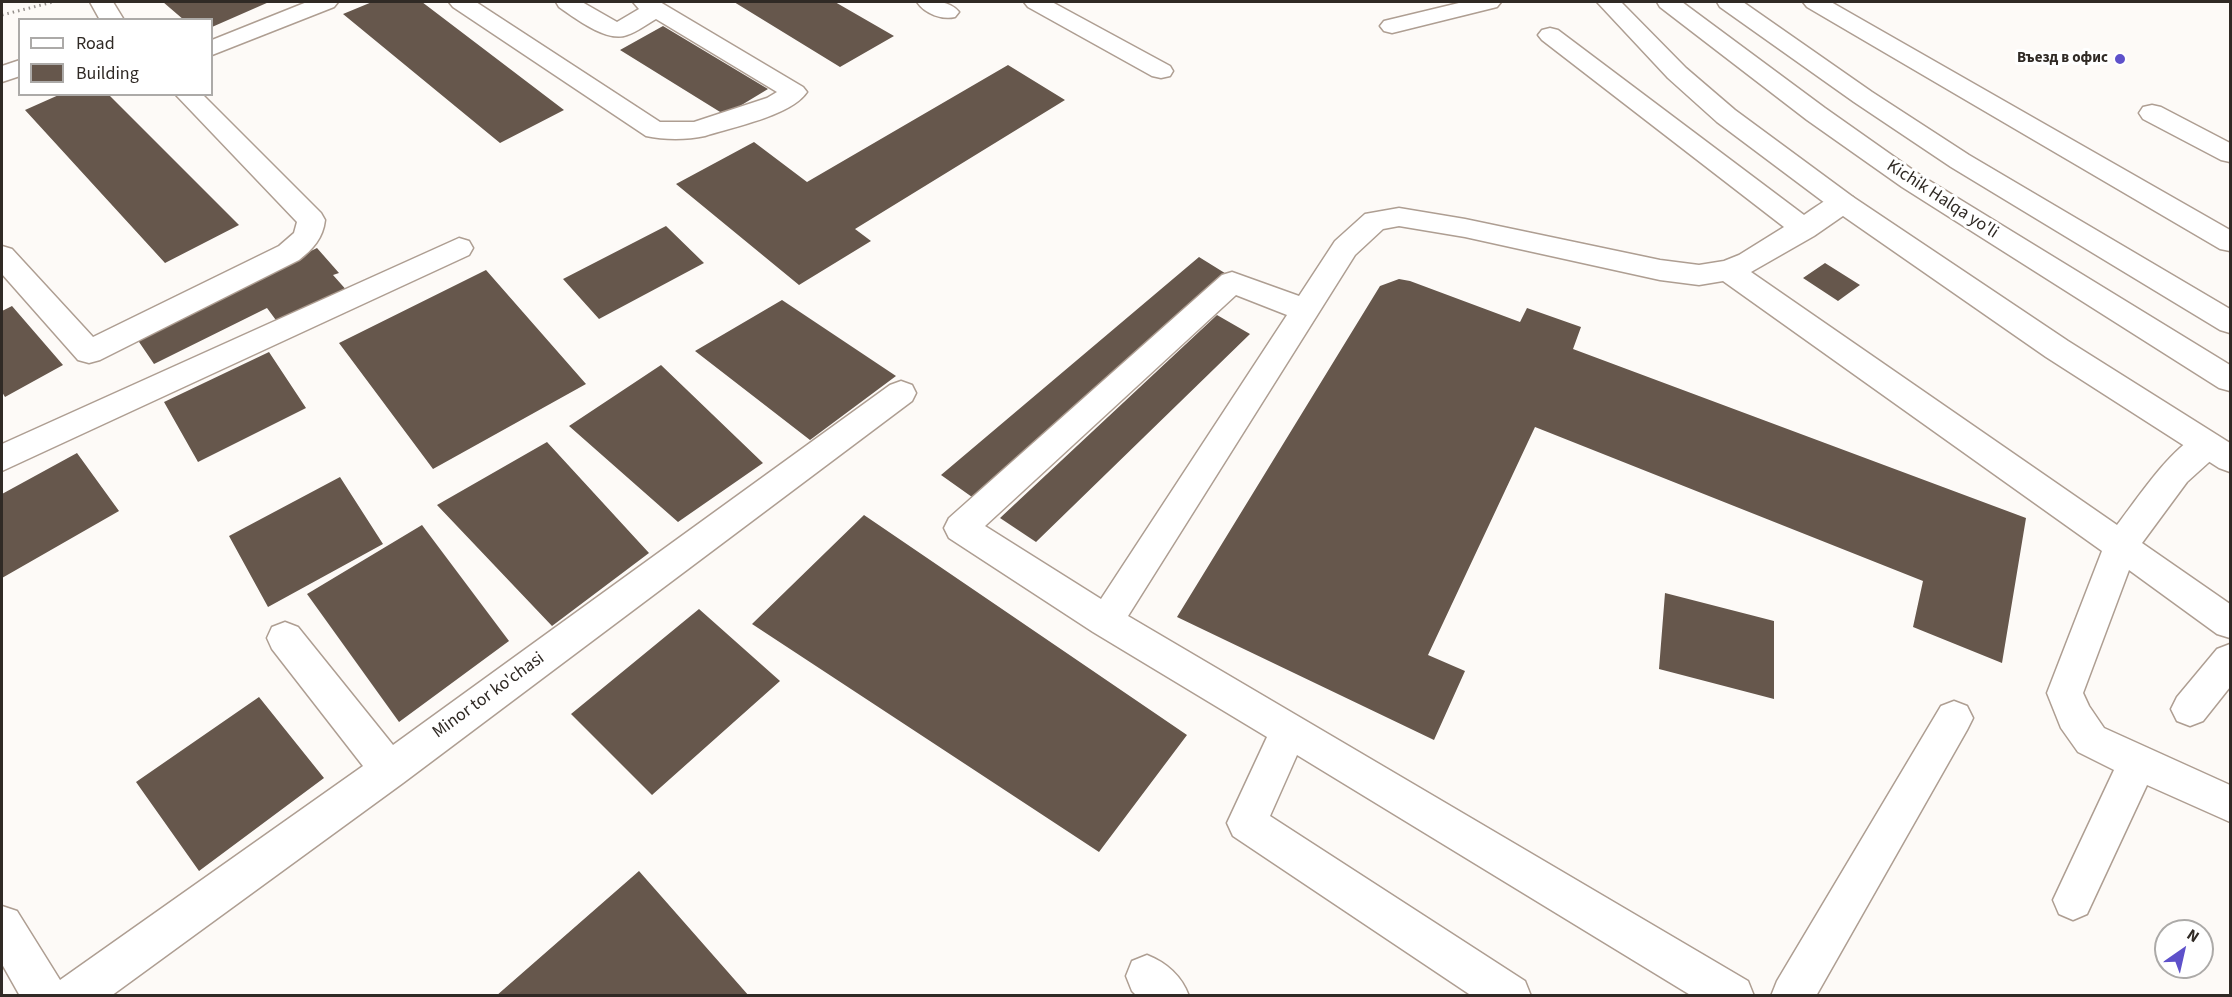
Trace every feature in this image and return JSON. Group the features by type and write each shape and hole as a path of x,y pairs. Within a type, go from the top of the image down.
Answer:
{"main road":[{"path":"102,2 111,18"},
{"path":"213,48 326,2"},
{"path":"461,2 655,130 696,130 776,104 794,92 650,5 620,30 603,25 567,2"},
{"path":"1036,2 1161,71"},
{"path":"1392,26 1489,2"},
{"path":"1608,2 1677,73 1726,116 1843,203 2056,348 2219,452"},
{"name":"Kichik Halqa yo'li","path":"1668,2 1816,114 1911,181 2230,380"},
{"path":"1728,2 1960,161 2230,322"},
{"path":"1815,2 2230,242"},
{"path":"1550,35 1804,229"},
{"path":"2,75 18,68"},
{"path":"2,256 89,352 289,253 304,242 310,231 311,220 189,96"},
{"path":"2186,117 2152,113 2230,154"},
{"path":"1106,621 1345,248 1375,221 1399,217 1465,228 1659,270 1699,274 1728,270 1749,262 1843,203"},
{"path":"2,458 459,248"},
{"path":"1728,270 2121,544 2230,623"},
{"path":"1305,310 1232,282 961,528 1106,621 1733,996"},
{"name":"Minor tor ko'chasi","path":"74,996 389,770 901,393"},
{"path":"2219,452 2176,472 2121,544 2065,693 2074,716 2091,740 2230,804"},
{"path":"285,638 389,770"},
{"path":"2190,709 2230,660"},
{"path":"1792,996 1954,718"},
{"path":"1289,730 1247,823 1510,996"},
{"path":"2073,900 2138,761"},
{"path":"2,926 45,996"}],"path":[{"path":"2,15 53,2"}],"building":[{"path":"163,2 269,2 213,27 213,18 182,18"},
{"path":"372,2 422,2 564,110 500,143 343,14"},
{"path":"734,2 835,2 894,36 840,67"},
{"path":"663,26 768,89 725,115 620,50"},
{"path":"1008,65 1065,100 855,229 871,241 799,285 676,184 754,142 807,182"},
{"path":"56,96 110,96 239,225 165,263 25,110"},
{"path":"666,226 704,263 599,319 563,279"},
{"path":"317,248 339,273 333,275 349,293 281,327 267,308 154,364 135,336"},
{"path":"1199,257 1228,275 972,497 941,475"},
{"path":"1825,263 1860,285 1838,301 1803,278"},
{"path":"486,270 586,384 433,469 339,343"},
{"path":"1399,279 1520,322 1527,308 1581,327 1573,349 2026,518 2002,663 1913,627 1923,581 1535,427 1428,655 1465,671 1434,740 1177,617 1380,286"},
{"path":"782,300 896,376 810,440 695,351"},
{"path":"12,306 63,365 5,397 2,392 2,311"},
{"path":"1217,315 1250,334 1036,542 1000,518"},
{"path":"269,352 306,408 198,462 164,402"},
{"path":"661,365 763,463 678,522 569,426"},
{"path":"547,442 649,553 552,626 437,505"},
{"path":"77,453 119,511 2,578 2,494"},
{"path":"340,477 383,544 268,607 229,536"},
{"path":"864,515 1187,735 1099,852 752,624"},
{"path":"422,525 509,641 399,722 307,594"},
{"path":"1665,593 1774,621 1774,699 1659,669"},
{"path":"699,609 780,681 652,795 571,714"},
{"path":"259,697 324,778 199,871 136,782"},
{"path":"639,871 749,996 496,996"}],"place":[{"name":"Въезд в офис","path":"2120,59"}]}
